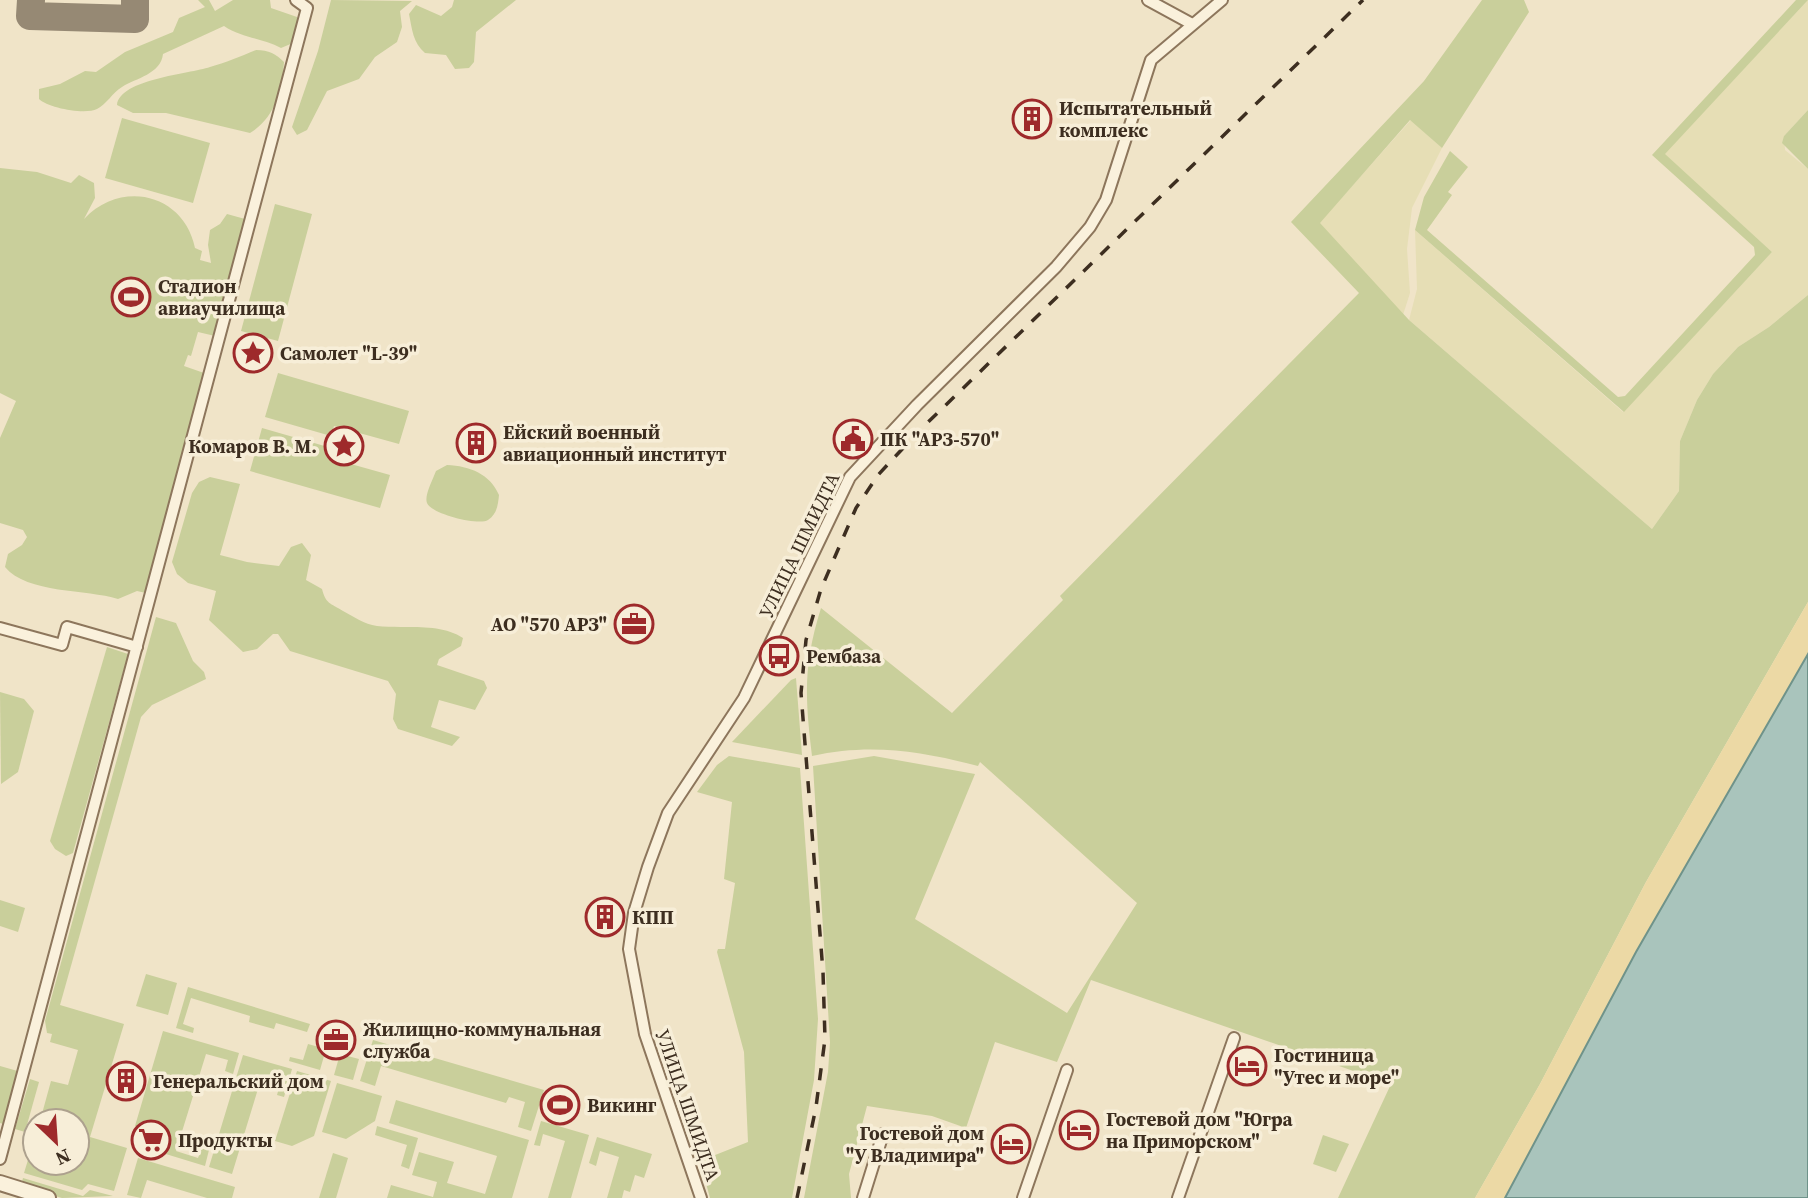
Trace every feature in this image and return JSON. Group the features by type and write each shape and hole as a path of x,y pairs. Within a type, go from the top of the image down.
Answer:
{"street":[{"path":"0,1159 307,8 296,0"},
{"path":"1148,0 1192,24"},
{"name":"УЛИЦА ШМИДТА","path":"701,1198 645,1034 629,949 634,913 668,813 744,698 850,477 906,416 1056,267 1096,220 1106,200 1151,60 1222,0"},
{"path":"0,628 62,645 67,627 137,647"},
{"path":"1178,1198 1234,1038"},
{"path":"1023,1198 1066,1070"},
{"path":"863,1198 883,1134"},
{"path":"0,1183 48,1198"}],"shaded area":[{"path":"1808,0 1808,110 1784,136 1785,150 1808,169 1808,295 1769,327 1738,347 1713,374 1697,400 1680,441 1679,491 1652,529 1409,320 1417,289 1415,230 1623,412 1772,252 1664,154"},
{"path":"1411,120 1442,148 1412,208 1407,249 1410,293 1403,315 1319,223"}],"green space":[{"path":"198,0 209,0 215,11 233,0 270,0 271,8 297,17 299,23 293,43 281,48 224,26 163,54 153,71 119,89 97,109 67,110 39,99 39,89 60,84 85,71 96,72 125,52 173,32 179,18 205,7"},
{"path":"331,0 412,1 400,11 402,27 397,42 375,57 359,79 327,91 307,130 297,135 292,127 318,51"},
{"path":"454,0 516,0 476,32 474,62 469,68 455,69 446,55 425,53 415,40 412,30 409,14 416,5 441,16 452,7"},
{"path":"1482,0 1524,0 1529,12 1442,148 1410,120 1320,223 1409,320 1652,529 1679,491 1680,441 1697,400 1713,374 1738,347 1769,327 1808,295 1808,602 1646,882 1540,1084 1475,1198 1338,1198 1391,1084 1091,980 1057,1062 995,1042 966,1128 932,1116 867,1106 849,1174 851,1198 804,1198 828,1072 830,1042 813,766 874,756 975,774 915,919 1067,1013 1137,903 980,762 978,766 936,756 875,749 812,756 808,716 808,665 821,608 952,713 1063,600 1060,596 1359,293 1291,222 1424,81"},
{"path":"1796,0 1808,0 1665,154 1772,252 1624,412 1415,230 1424,197 1450,151 1468,167 1448,192 1452,195 1427,230 1618,397 1625,396 1755,255 1754,247 1652,155"},
{"path":"256,50 272,53 284,62 276,102 266,120 250,133 166,113 133,113 117,105 121,96 142,83 200,70"},
{"path":"1808,110 1808,169 1782,143 1784,136"},
{"path":"122,118 210,143 193,203 105,178"},
{"path":"0,168 37,172 71,183 79,175 94,183 95,198 84,219 99,207 116,199 133,196 150,198 178,215 189,230 195,248 202,251 200,260 211,263 208,245 210,230 220,224 227,214 245,219 215,336 198,332 191,356 188,355 184,366 204,373 146,593 137,591 118,599 58,589 28,582 5,567 8,554 22,545 27,537 23,530 0,523 0,438 16,401 0,393"},
{"path":"275,204 312,214 278,341 241,331"},
{"path":"278,373 409,411 399,444 334,426 331,436 265,417"},
{"path":"262,428 328,447 326,457 390,475 380,508 250,471"},
{"path":"447,465 478,472 495,488 499,495 497,506 488,520 456,518 437,511 427,503 436,471"},
{"path":"210,477 240,484 220,555 279,566 291,547 302,543 311,555 306,580 322,589 325,598 332,604 359,620 387,627 433,628 463,638 461,646 439,659 437,665 484,681 487,688 475,710 439,700 431,727 460,737 452,746 398,729 393,719 396,694 388,681 290,651 278,634 273,634 257,649 243,652 209,620 216,591 188,583 177,574 172,562 192,493 199,482"},
{"path":"156,617 176,623 193,661 204,672 206,679 152,705 141,717 60,1005 124,1024 91,1134 91,1107 44,1107 51,1081 68,1085 78,1050 50,1042 52,1034 47,1033 45,1021"},
{"path":"107,647 128,654 73,853 66,856 55,849 50,841"},
{"path":"796,678 802,755 732,742 791,680"},
{"path":"0,692 24,699 34,711 18,772 1,784"},
{"path":"729,756 800,768 818,1019 814,1080 792,1198 710,1198 700,1161 748,1142 744,1052 717,952 718,949 725,949 735,883 724,879 732,802 697,792 717,765"},
{"path":"0,900 25,908 18,932 0,926"},
{"path":"146,974 177,983 168,1015 136,1006"},
{"path":"188,987 310,1024 307,1032 276,1023 274,1029 249,1022 250,1016 191,998 183,1024 194,1028 193,1033 176,1028"},
{"path":"163,1031 239,1053 233,1074 225,1071 228,1060 206,1054 176,1151 198,1158 202,1148 209,1150 205,1166 156,1151 161,1134 135,1126"},
{"path":"373,1040 544,1090 531,1131 518,1127 525,1102 509,1097 506,1103 381,1066 375,1086 360,1081"},
{"path":"308,1044 326,1049 320,1070 289,1061 290,1057 303,1060"},
{"path":"340,1054 359,1059 353,1080 334,1075"},
{"path":"243,1055 292,1069 284,1097 277,1095 280,1084 261,1079 232,1174 209,1167"},
{"path":"0,1066 21,1072 6,1125 0,1123"},
{"path":"297,1071 331,1081 314,1136 292,1146 275,1141"},
{"path":"30,1079 39,1082 32,1107 22,1107"},
{"path":"337,1083 382,1096 375,1121 346,1139 322,1132"},
{"path":"396,1100 529,1140 512,1198 387,1198 391,1185 433,1197 437,1182 412,1175 419,1152 454,1162 447,1183 485,1194 497,1156 389,1123"},
{"path":"21,1109 21,1131 15,1129"},
{"path":"541,1121 589,1135 571,1198 548,1198 565,1141 543,1134 540,1146 534,1145"},
{"path":"377,1126 418,1138 409,1169 401,1166 407,1145 375,1135"},
{"path":"1323,1135 1349,1144 1336,1172 1313,1164"},
{"path":"91,1137 127,1148 114,1191 88,1184 82,1190 38,1177 91,1177"},
{"path":"597,1137 652,1154 644,1178 635,1175 630,1192 624,1190 622,1198 607,1198 619,1157 600,1151 596,1166 589,1163"},
{"path":"333,1153 348,1158 336,1198 319,1198"},
{"path":"138,1158 235,1187 232,1198 207,1198 147,1180 141,1198 127,1195"},
{"path":"23,1178 83,1196 90,1190 113,1196 62,1198 21,1186"}],"sand":[{"path":"1808,602 1808,654 1636,952 1505,1198 1475,1198 1540,1084 1646,882"}],"water":[{"path":"1808,654 1808,1198 1505,1198 1636,952"}],"taxiway":[{"path":"31,0 30,16 135,19 135,0"}],"railway":[{"path":"797,1198 816,1107 825,1039 823,972 801,693 806,640 821,589 856,508 878,475 920,430 1363,0"}],"place":[{"name":"Испытательный комплекс","path":"1032,119"},
{"name":"Стадион авиаучилища","path":"131,297"},
{"name":"Самолет \"L-39\"","path":"253,353"},
{"name":"ПК \"АРЗ-570\"","path":"853,439"},
{"name":"Ейский военный авиационный институт","path":"476,443"},
{"name":"Комаров В. М.","path":"344,446"},
{"name":"АО \"570 АРЗ\"","path":"634,624"},
{"name":"Рембаза","path":"779,656"},
{"name":"КПП","path":"605,917"},
{"name":"Жилищно-коммунальная служба","path":"336,1040"},
{"name":"Гостиница \"Утес и море\"","path":"1247,1066"},
{"name":"Генеральский дом","path":"126,1081"},
{"name":"Викинг","path":"560,1105"},
{"name":"Гостевой дом \"Югра на Приморском\"","path":"1079,1130"},
{"name":"Продукты","path":"151,1140"},
{"name":"Гостевой дом \"У Владимира\"","path":"1011,1144"}]}
